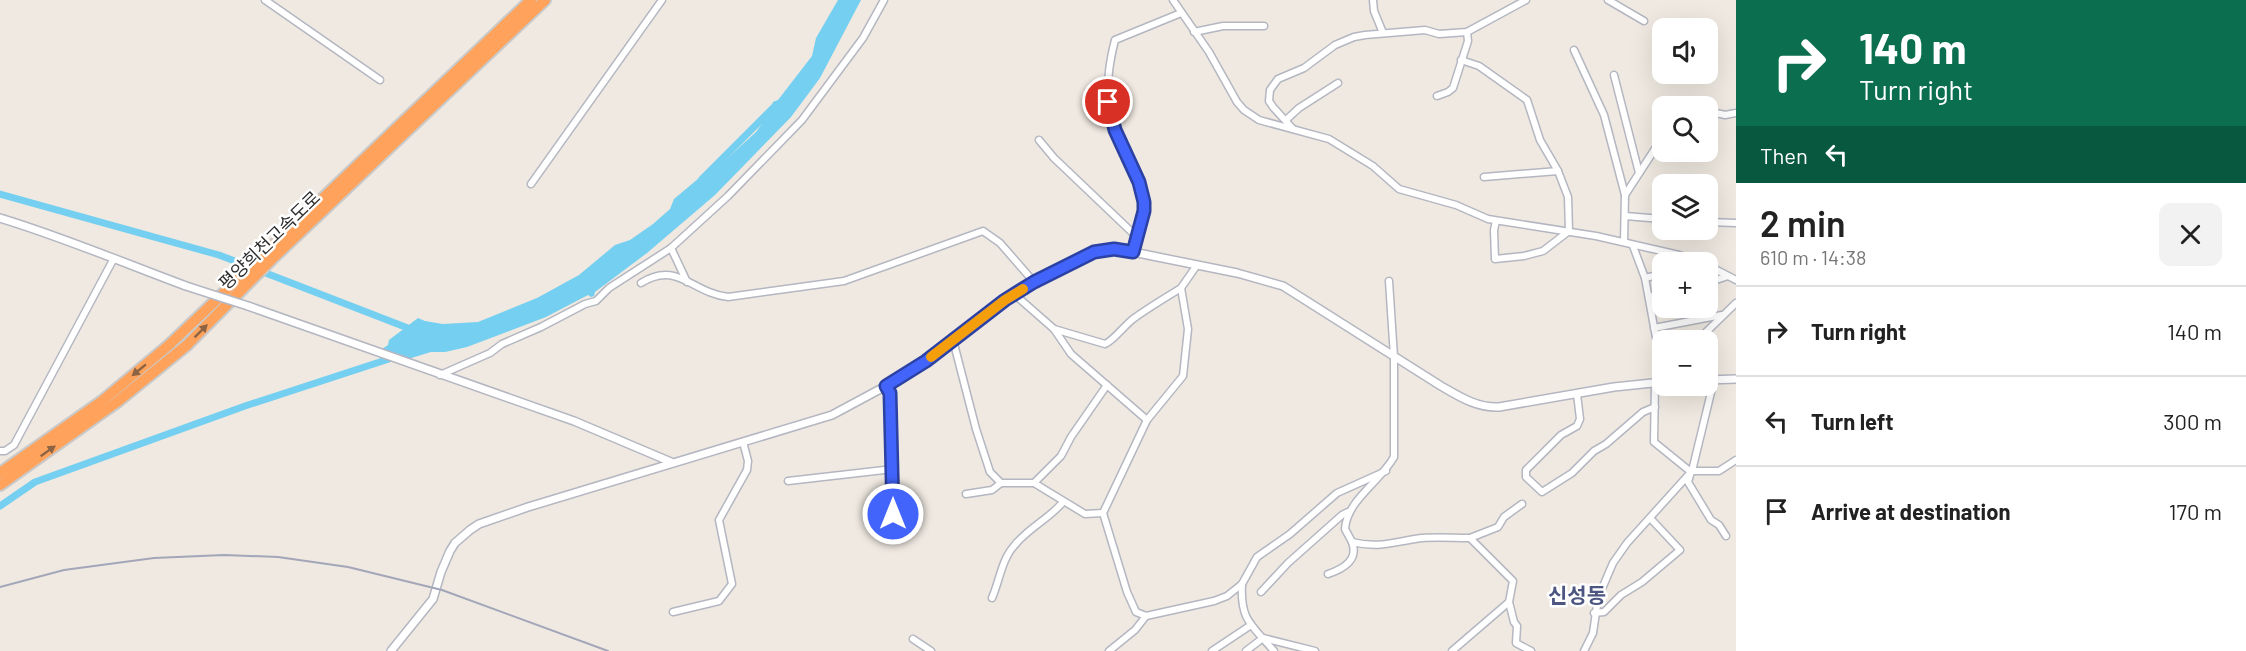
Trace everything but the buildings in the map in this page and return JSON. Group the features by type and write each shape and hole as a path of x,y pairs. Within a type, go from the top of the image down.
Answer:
{"highway":[{"name":"평양희천고속도로","path":"0,485 117,402 187,345 241,290 268,256 531,0"},
{"name":"평양희천고속도로","path":"0,473 102,401 169,345 545,0"}],"street":[{"path":"265,0 380,80"},
{"path":"531,184 662,0"},
{"path":"439,375 490,353 502,344 585,304 596,301 609,288 637,268 671,248 728,196 802,120 863,38 884,0"},
{"path":"1173,0 1209,52 1228,88 1244,110 1267,124 1329,139 1373,166 1399,189 1456,205 1496,221 1569,231 1664,252"},
{"path":"1373,0 1374,11 1383,33"},
{"path":"1293,129 1269,101 1270,90 1278,79 1304,68 1344,40 1383,33 1425,30 1439,34 1467,32 1526,0"},
{"path":"1608,0 1644,21"},
{"path":"1133,252 1144,211 1144,202 1139,182 1115,130 1108,102 1108,66 1115,40 1154,26 1181,13"},
{"path":"1194,32 1222,26 1264,26"},
{"path":"1437,96 1452,90 1468,40 1467,32"},
{"path":"1574,50 1604,115 1625,195 1624,242"},
{"path":"1461,60 1479,66 1527,100 1540,140 1558,171 1568,197 1569,231"},
{"path":"1614,75 1639,173"},
{"path":"1286,120 1299,108 1338,83"},
{"path":"1718,113 1725,115 1736,114"},
{"path":"1039,140 1054,158 1137,237"},
{"path":"1625,195 1652,153"},
{"path":"1484,177 1558,171"},
{"path":"1625,216 1652,218"},
{"path":"0,218 41,230 113,260 574,421 671,462"},
{"path":"1496,221 1495,259 1498,260 1543,251 1569,231"},
{"path":"1718,222 1736,223"},
{"path":"641,283 662,273 672,275 712,294 728,297 844,281 982,231 1000,243 1034,282"},
{"path":"1633,246 1645,278 1654,328 1722,315"},
{"path":"671,248 687,282"},
{"path":"391,651 433,599 450,551 470,530 491,518 832,415 926,361 1014,294 1094,252 1114,249 1133,252 1237,273 1283,285 1461,398 1489,408 1652,383"},
{"path":"0,451 5,451 14,445 113,260"},
{"path":"1054,330 1105,344 1110,342 1135,318 1181,288 1197,265"},
{"path":"1718,271 1736,280"},
{"path":"1645,278 1652,276"},
{"path":"1718,279 1728,276"},
{"path":"1261,592 1288,563 1342,515 1349,512 1386,471 1394,457 1394,357 1389,281"},
{"path":"1181,288 1188,329 1183,376 1147,420 1103,513 1136,612 1146,616 1227,596 1242,584 1257,557 1290,534 1337,493 1386,471"},
{"path":"1014,294 1054,330 1071,354 1147,420"},
{"path":"1708,330 1736,303"},
{"path":"952,340 990,472 1001,483"},
{"path":"1718,380 1736,379"},
{"path":"1034,483 1061,456 1071,436 1107,385"},
{"path":"886,386 890,393 893,537"},
{"path":"1577,394 1580,419 1577,426 1561,435 1526,470 1527,477 1542,492 1572,473 1594,451 1606,444 1642,412 1655,407"},
{"path":"1657,396 1654,442 1692,471 1719,471 1736,460"},
{"path":"1708,396 1688,482 1711,520 1719,525 1726,536"},
{"path":"673,612 719,600 732,584 719,520 747,470 748,461 743,442"},
{"path":"788,481 892,469"},
{"path":"1584,651 1593,633 1594,613 1598,598 1614,563 1627,543 1692,471"},
{"path":"966,494 993,489 1001,483 1034,483 1085,514 1103,513"},
{"path":"992,598 1012,548 1035,525 1053,514 1064,502"},
{"path":"1352,542 1379,546 1422,538 1470,538 1498,527 1504,517 1522,504"},
{"path":"1328,574 1341,570 1354,552 1345,529 1349,512"},
{"path":"1594,613 1604,612 1621,595 1642,582 1680,550 1650,518"},
{"path":"1470,538 1513,581 1509,602 1517,626 1516,643 1531,651"},
{"path":"1242,584 1242,611 1274,651"},
{"path":"1452,651 1509,602"},
{"path":"1109,651 1135,630 1146,616"},
{"path":"1212,651 1251,625"},
{"path":"1246,651 1263,638"},
{"path":"1263,638 1315,651"},
{"path":"913,639 931,651"}],"water":[{"path":"838,0 861,0 820,78 791,117 715,195 647,253 595,292 594,296 588,295 546,317 467,347 445,352 431,352 408,359 382,349 388,345 389,340 418,318 443,324 478,322 537,298 579,275 615,245 630,240 653,224 670,209 674,199 699,178 719,166 756,132 771,111 773,102 778,100 812,56 816,38"}],"waterway":[{"path":"702,179 776,105"},
{"path":"0,194 219,255 413,330"},
{"path":"0,506 35,482 245,406 395,357"}],"railway":[{"path":"0,587 64,570 154,558 224,555 278,557 348,567 442,590 608,651"}],"slow traffic":[{"path":"931,357 1005,300 1023,289"}],"district":[{"name":"신성동","path":"1577,594"}],"route":[{"path":"893,514 890,393 886,386 926,361 1005,300 1034,282 1094,252 1105,249 1133,252 1144,211 1144,202 1139,182 1115,130 1108,102"}]}
